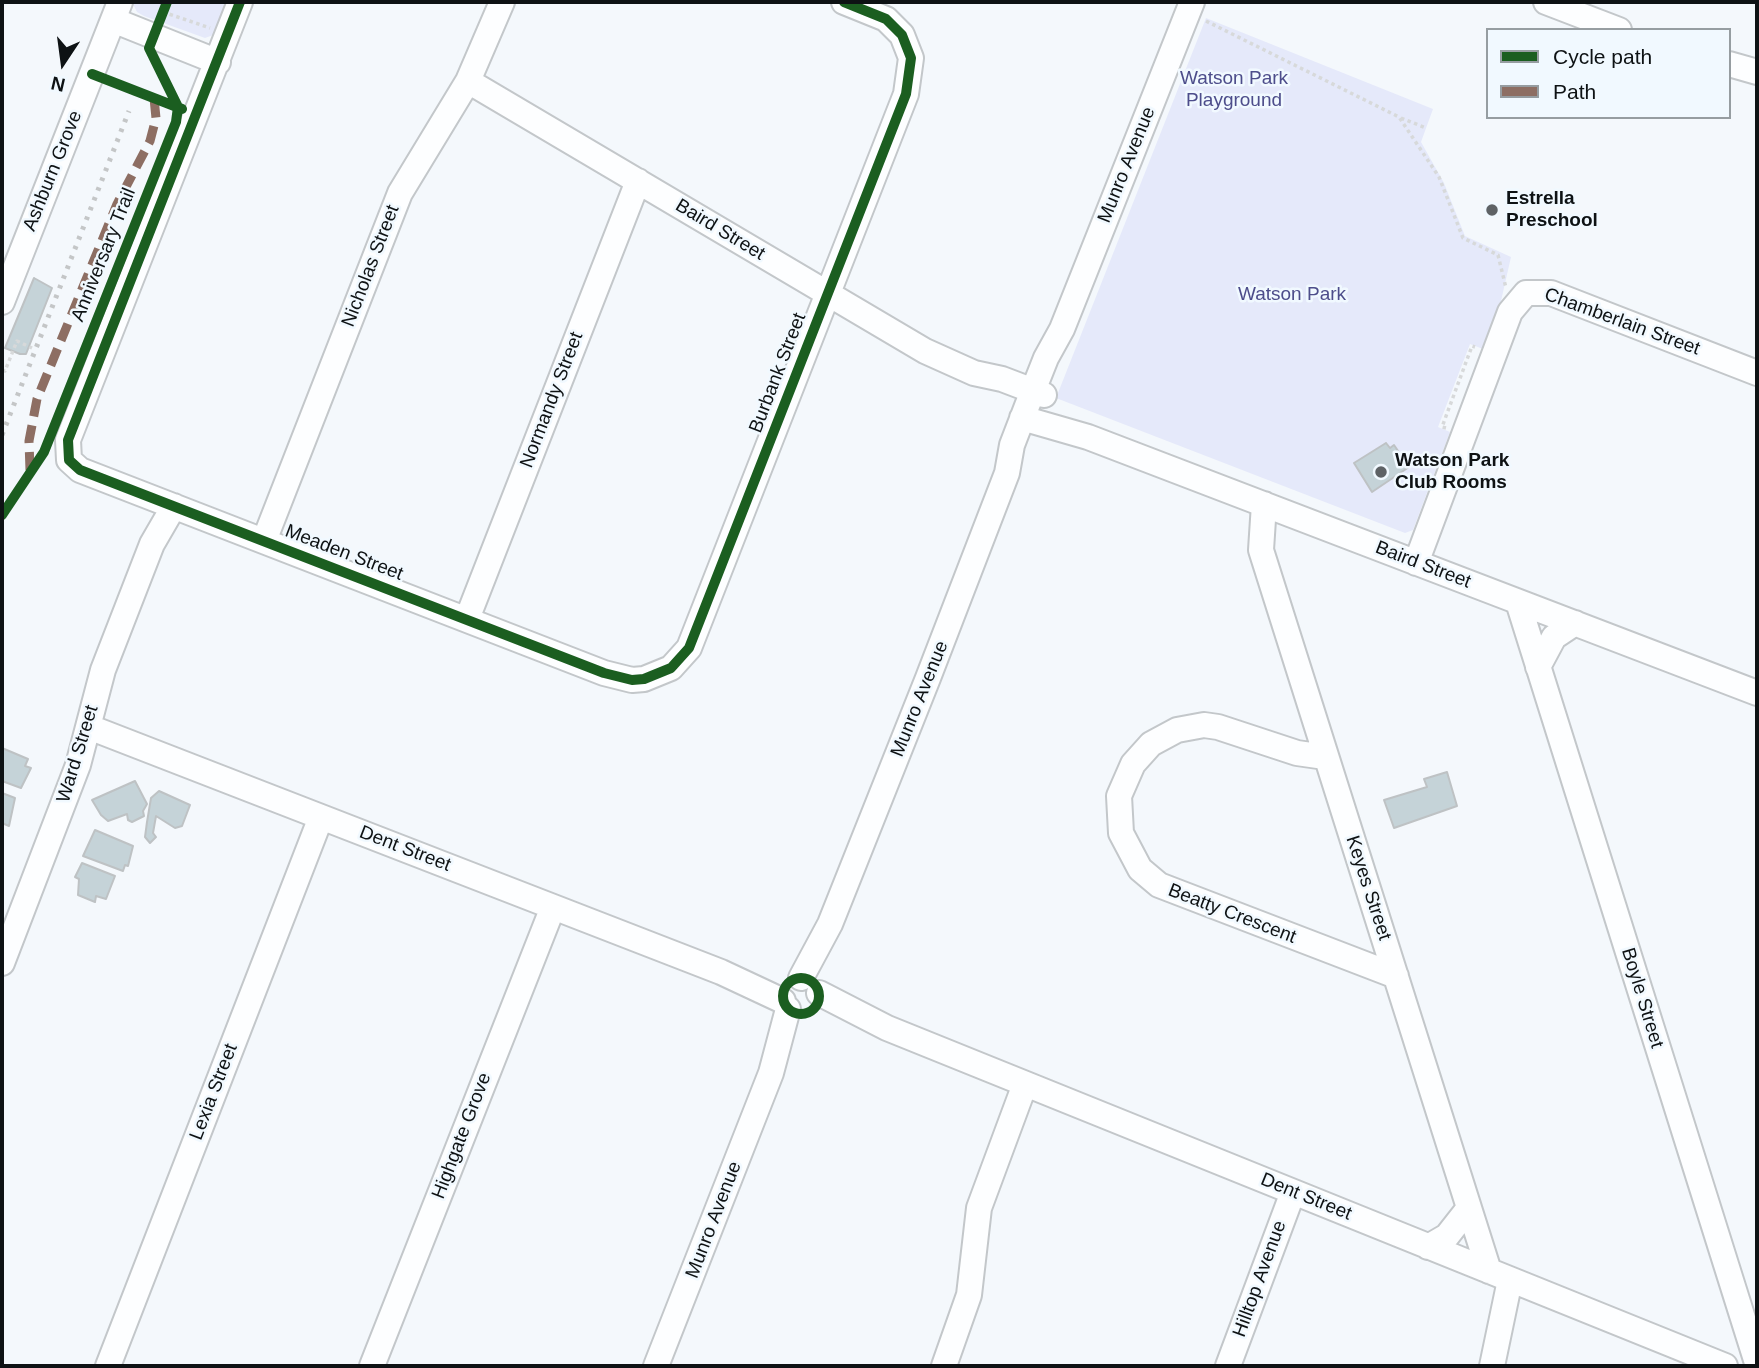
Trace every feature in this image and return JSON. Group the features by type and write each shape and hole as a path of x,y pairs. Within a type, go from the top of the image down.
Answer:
{"street":[{"path":"219,56 240,2"},
{"name":"Nicholas Street","path":"264,541 400,193 468,81 502,2"},
{"name":"Burbank Street","path":"621,679 644,679 659,674 681,659 689,648 911,80 911,58 902,35 886,19 844,2"},
{"path":"1546,2 1614,28"},
{"name":"Munro Avenue","path":"656,1366 1062,329 1199,6"},
{"path":"117,11 219,56"},
{"path":"117,11 162,13 219,56"},
{"name":"Ashburn Grove","path":"2,302 117,11"},
{"name":"Meaden Street","path":"219,56 66,447 69,460 80,470 621,679"},
{"path":"1731,65 1757,72"},
{"name":"Baird Street","path":"468,81 932,355 974,373 1088,437 1757,693"},
{"name":"Normandy Street","path":"467,619 638,181"},
{"name":"Chamberlain Street","path":"1416,563 1510,312 1519,298 1532,291 1551,293 1757,373"},
{"name":"Ward Street","path":"2,963 78,765 103,670 167,503"},
{"name":"Keyes Street","path":"1274,508 1268,567 1325,757 1469,1208 1499,1275 1492,1366"},
{"name":"Boyle Street","path":"1518,602 1757,1363"},
{"path":"1538,667 1554,637 1575,623"},
{"name":"Beatty Crescent","path":"1325,757 1297,753 1218,727 1204,725 1177,730 1151,744 1133,764 1119,796 1121,832 1140,869 1159,885 1396,976"},
{"name":"Dent Street","path":"89,727 721,972 887,1028 1718,1364"},
{"name":"Lexia Street","path":"108,1366 321,817"},
{"name":"Highgate Grove","path":"372,1366 553,907"},
{"path":"944,1366 969,1295 979,1208 1025,1084"},
{"name":"Hilltop Avenue","path":"1228,1366 1293,1192"},
{"path":"1428,1247 1447,1236 1469,1208"},
{"path":"1718,1364 1746,1329"}],"path":[{"path":"1199,6 1203,19 1426,128"},
{"path":"162,13 206,29 216,22 231,27"},
{"path":"1399,117 1439,177 1463,238 1498,255 1507,292"},
{"path":"2,370 5,371 17,341 32,348"},
{"path":"1464,436 1442,426 1472,346 1478,349"}],"green space":[{"path":"132,2 230,2 216,34 205,38 144,16 137,12"},
{"name":"Watson Park","path":"1206,18 1433,109 1421,142 1444,183 1465,236 1511,257 1501,301 1483,349 1470,344 1438,427 1450,432 1413,530 1405,533 1056,398"}],"building":[{"path":"34,278 52,288 26,354 20,354 5,348"},
{"name":"Watson Park Club Rooms","path":"1386,443 1390,448 1394,445 1409,467 1372,492 1354,463"},
{"path":"2,748 28,759 25,766 31,768 21,788 2,781"},
{"path":"1447,772 1457,806 1394,828 1384,800 1427,787 1424,779"},
{"path":"135,781 147,804 143,811 144,816 132,822 128,820 127,814 108,821 92,800"},
{"path":"159,791 190,805 182,826 175,828 156,816 153,833 156,837 150,843 145,837 151,798"},
{"path":"2,793 15,798 9,826 2,823"},
{"path":"95,830 133,846 128,866 125,865 123,871 83,856"},
{"path":"82,863 115,876 106,899 96,896 95,902 78,895 79,879 75,877"}],"railway":[{"path":"2,435 129,111"}],"marked path":[{"path":"30,470 29,441 37,399 117,204 150,141 156,118 154,98"}],"cycle path":[{"name":"Anniversary Trail","path":"2,515 44,452 176,122 178,107 149,48 167,2"},
{"path":"240,2 68,440 69,460 80,470 604,673 632,680 644,679 671,668 689,648 906,94 911,58 902,35 886,19 844,2"},
{"path":"92,74 182,109"},
{"path":"801,978 814,983 819,996 814,1009 801,1014 788,1009 783,996 788,983 801,978"}],"place":[{"name":"Estrella Preschool","path":"1492,210"},
{"name":"Watson Park Club Rooms","path":"1381,472"}],"park label":[{"name":"Watson Park Playground","path":"1234,90"}]}
